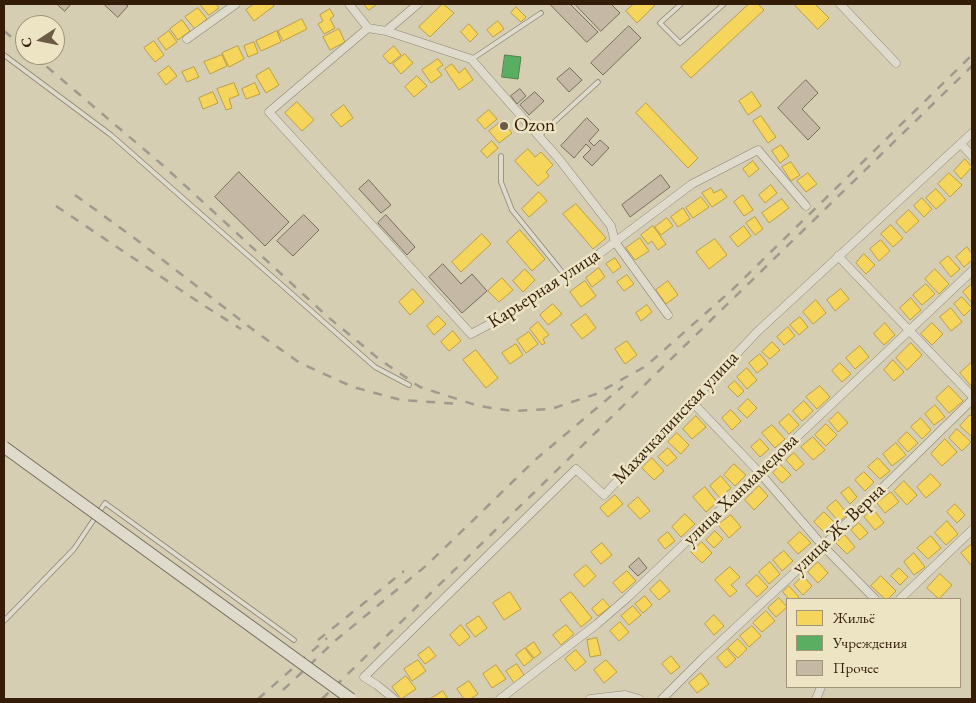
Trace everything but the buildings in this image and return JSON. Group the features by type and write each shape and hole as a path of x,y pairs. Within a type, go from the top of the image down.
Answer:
{"main road":[{"path":"4,447 351,699"}],"street":[{"path":"187,39 236,4"},
{"path":"350,4 368,28 386,31 471,59"},
{"path":"386,31 418,4"},
{"path":"840,4 896,63"},
{"name":"Карьерная улица","path":"368,28 269,112 471,334 567,278 692,184 758,150 806,206"},
{"name":"Карьерная улица","path":"471,59 539,136 611,226 615,242 668,315"},
{"name":"Махачкалинская улица","path":"394,699 378,685 364,677 576,469 604,496 757,332 972,133"},
{"path":"961,144 972,156"},
{"path":"838,256 910,330 972,398"},
{"name":"улица Ханмамедова","path":"500,699 597,624 627,598 972,271"},
{"name":"улица Ж. Верна","path":"662,699 823,546 972,398"},
{"path":"692,402 759,472 823,546 874,598"},
{"path":"901,598 972,530"},
{"path":"590,699 625,695 639,699"}],"lane":[{"path":"681,4 660,23 680,43 724,4"},
{"path":"471,59 540,13"},
{"path":"4,56 110,135 375,367 409,386"},
{"path":"539,136 598,82"},
{"path":"501,156 501,182 512,210 567,278"},
{"path":"4,621 74,549 105,503 294,640"}],"railway":[{"path":"4,31 15,40"},
{"path":"45,65 166,168 328,317 379,359 420,387 479,406 512,411 551,409 596,394 646,366 733,289 972,55"},
{"path":"322,699 972,66"},
{"path":"75,195 300,363 353,387 401,400 459,404"},
{"path":"56,206 241,329"},
{"path":"283,690 336,640 427,565 535,460 623,386"},
{"path":"318,640 404,571"},
{"path":"258,699 327,638"}],"place":[{"name":"Ozon","path":"504,126"}]}
